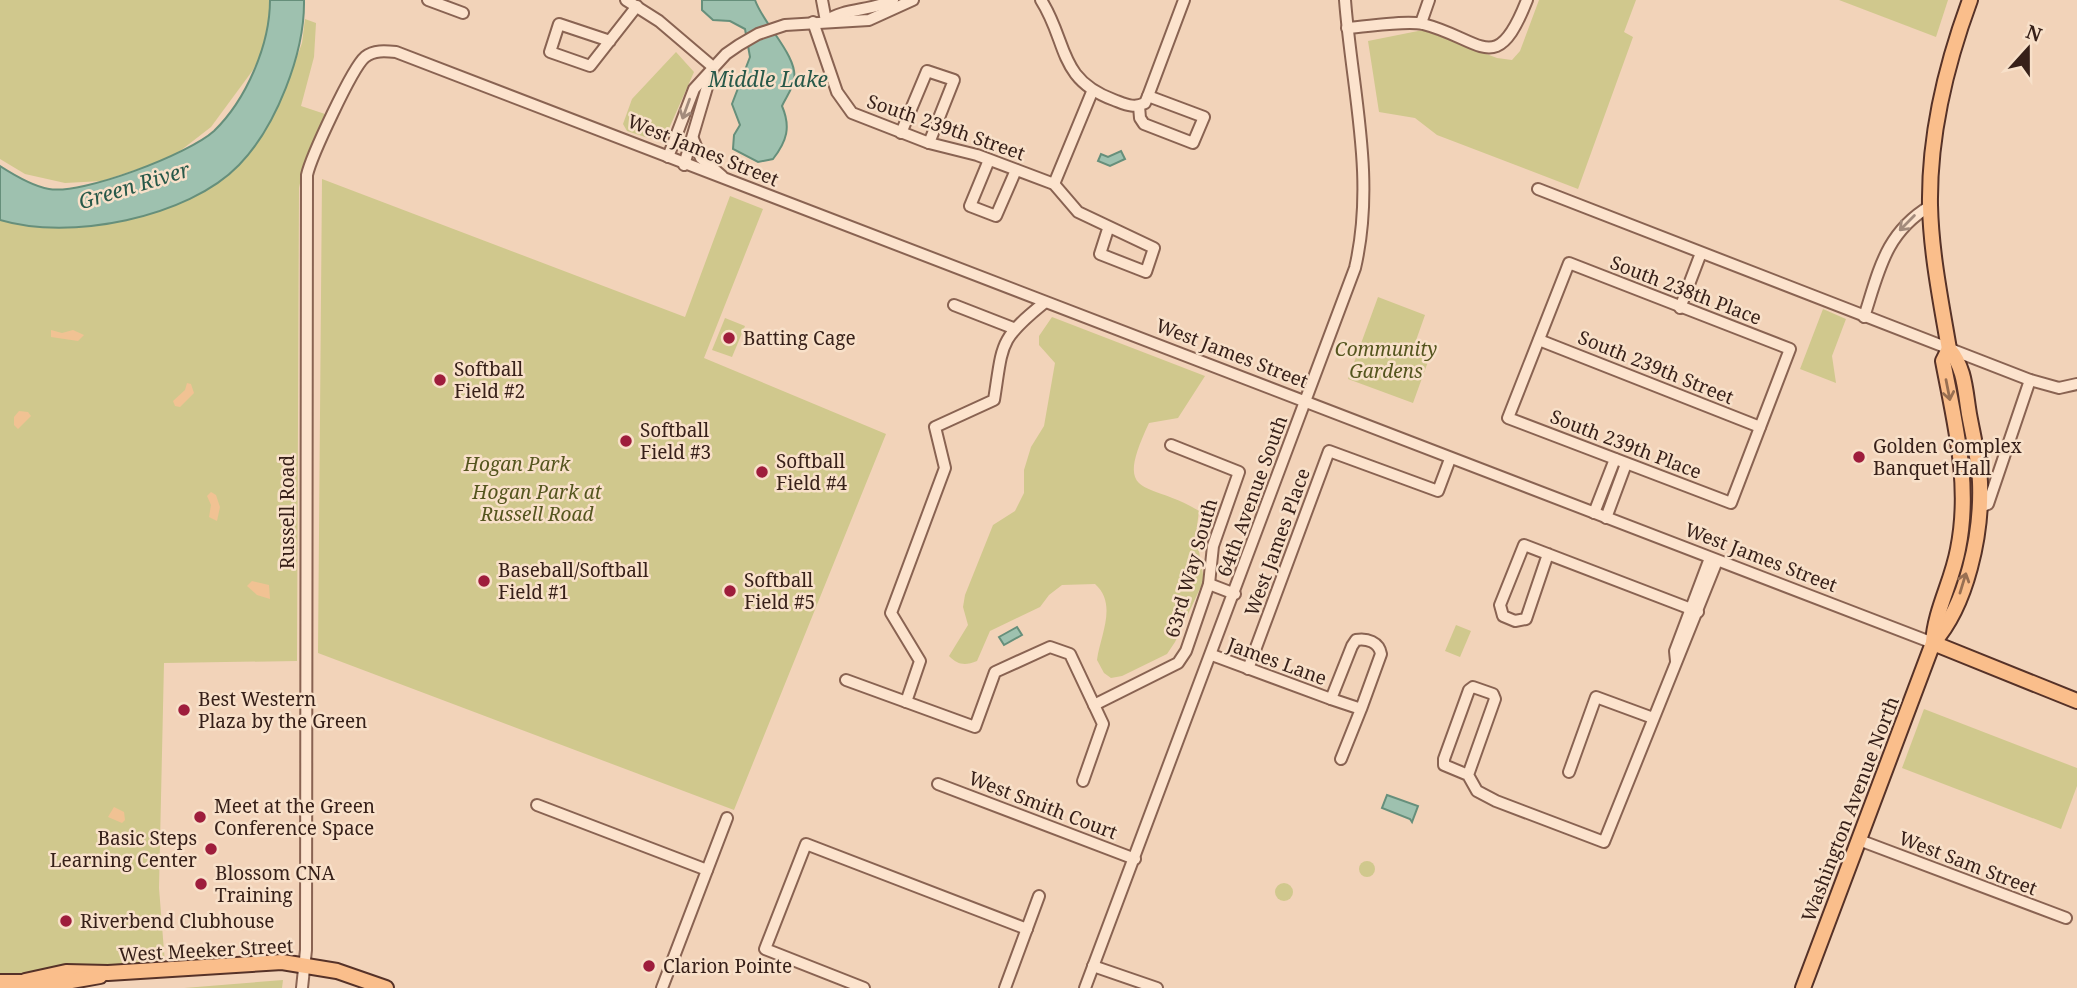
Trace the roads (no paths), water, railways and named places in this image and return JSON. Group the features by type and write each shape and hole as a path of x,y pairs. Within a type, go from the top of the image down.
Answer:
{"main road":[{"path":"1970,0 1949,62 1938,120 1930,206 1949,349 1961,363 1970,418 1980,481 1979,507"},
{"name":"Washington Avenue North","path":"1803,988 1933,643 1934,621 1958,551 1964,475 1942,361 1949,349"},
{"name":"Washington Avenue North","path":"1933,643 1949,625 1957,602 1973,547 1979,507"},
{"name":"West James Street","path":"1933,643 2077,701"},
{"name":"West Meeker Street","path":"0,982 25,981 66,971 108,973 250,963 305,965 337,971 386,988"}],"street":[{"path":"822,0 826,21"},
{"path":"826,21 835,14 870,9 893,0"},
{"path":"668,157 692,92 713,67 739,45 773,29 813,22 837,24 869,20 913,0"},
{"path":"1041,0 1052,17 1063,56 1092,92 1132,107 1139,106 1148,96 1184,0"},
{"name":"64th Avenue South","path":"1085,988 1235,594 1355,268 1364,230 1362,134 1345,0"},
{"path":"1420,23 1429,0"},
{"path":"1347,28 1420,23 1486,48 1501,45 1514,33 1527,0"},
{"path":"435,1 463,13"},
{"path":"610,41 559,24 550,52 590,66 610,41 631,3 659,21 713,67"},
{"name":"South 239th Street","path":"813,22 837,92 852,113 929,143 989,160 1054,184 1078,212 1108,229 1154,248 1146,272 1100,254 1108,229"},
{"name":"West James Street","path":"372,53 396,52 684,165 1933,643"},
{"name":"Russell Road","path":"302,988 305,965 307,175 315,149 360,62 372,53"},
{"path":"684,165 713,67"},
{"path":"901,133 927,71 954,80 929,143"},
{"path":"1054,184 1092,92"},
{"path":"1139,106 1140,118 1144,124 1193,143 1204,117 1148,96"},
{"path":"693,139 701,158 730,182"},
{"path":"989,160 970,206 987,213 996,216 1016,170"},
{"path":"1538,189 2030,380 2059,388 2077,384"},
{"path":"1864,317 1889,246 1910,218 1930,206"},
{"path":"1680,308 1701,253"},
{"name":"South 238th Place","path":"1539,340 1569,263 1790,349 1760,427"},
{"path":"906,702 920,660 891,613 945,468 935,427 994,400 1002,351 1013,328 1044,303"},
{"path":"954,305 1013,328"},
{"name":"South 239th Street","path":"1539,340 1760,427"},
{"name":"South 239th Place","path":"1539,340 1508,418 1731,503 1760,427"},
{"name":"Washington Avenue North","path":"1979,507 1988,503 2030,380"},
{"name":"63rd Way South","path":"1094,705 1178,663 1186,651 1209,584 1213,545 1238,472 1171,445"},
{"name":"West James Place","path":"1248,669 1329,451 1438,491 1450,459"},
{"path":"1594,513 1615,459"},
{"path":"1606,518 1626,464"},
{"path":"1548,554 1526,619 1515,621 1503,616 1500,606 1524,545 1548,554 1694,610"},
{"path":"1468,775 1495,699 1493,694 1473,687 1469,690 1444,765 1468,775 1477,791 1496,801 1604,842 1676,661 1675,651 1714,560"},
{"path":"1209,584 1235,594"},
{"path":"1331,699 1356,640 1365,639 1374,643 1381,654 1341,759"},
{"path":"846,680 975,727 995,672 1050,647 1070,654 1102,729 1083,781"},
{"name":"James Lane","path":"1212,655 1361,709"},
{"path":"1569,772 1596,697 1653,718"},
{"name":"West Smith Court","path":"938,784 1135,859"},
{"path":"537,805 708,870"},
{"path":"662,988 727,818"},
{"name":"West Sam Street","path":"1859,840 2066,918"},
{"path":"864,988 765,949 806,844 1027,929"},
{"path":"1005,988 1039,896"},
{"path":"1093,966 1157,988"}],"water":[{"name":"Green River","path":"270,0 304,0 303,21 294,65 265,131 239,165 217,183 190,199 159,211 92,226 28,226 0,220 0,166 49,189 85,186 160,161 214,131 236,104 254,71 266,35"},
{"name":"Middle Lake","path":"702,0 755,0 791,61 794,80 782,106 786,134 773,159 758,162 733,149 734,135 740,125 732,104 750,57 745,29 730,21 713,20 702,10"},
{"path":"1121,151 1125,159 1110,166 1098,161 1101,154 1108,157"},
{"path":"1017,627 1022,635 1004,645 999,637"},
{"path":"1387,795 1418,806 1412,822 1382,808"}],"place":[{"name":"Batting Cage","path":"729,338"},
{"name":"Softball Field #2","path":"440,380"},
{"name":"Softball Field #3","path":"626,441"},
{"name":"Golden Complex Banquet Hall","path":"1859,457"},
{"name":"Softball Field #4","path":"762,472"},
{"name":"Baseball/Softball Field #1","path":"484,581"},
{"name":"Softball Field #5","path":"730,591"},
{"name":"Best Western Plaza by the Green","path":"184,710"},
{"name":"Meet at the Green Conference Space","path":"200,817"},
{"name":"Basic Steps Learning Center","path":"211,849"},
{"name":"Blossom CNA Training","path":"201,884"},
{"name":"Riverbend Clubhouse","path":"66,921"},
{"name":"Clarion Pointe","path":"649,966"}],"park label":[{"name":"Community Gardens","path":"1386,360"},
{"name":"Hogan Park","path":"517,464"},
{"name":"Hogan Park at Russell Road","path":"537,503"}]}
